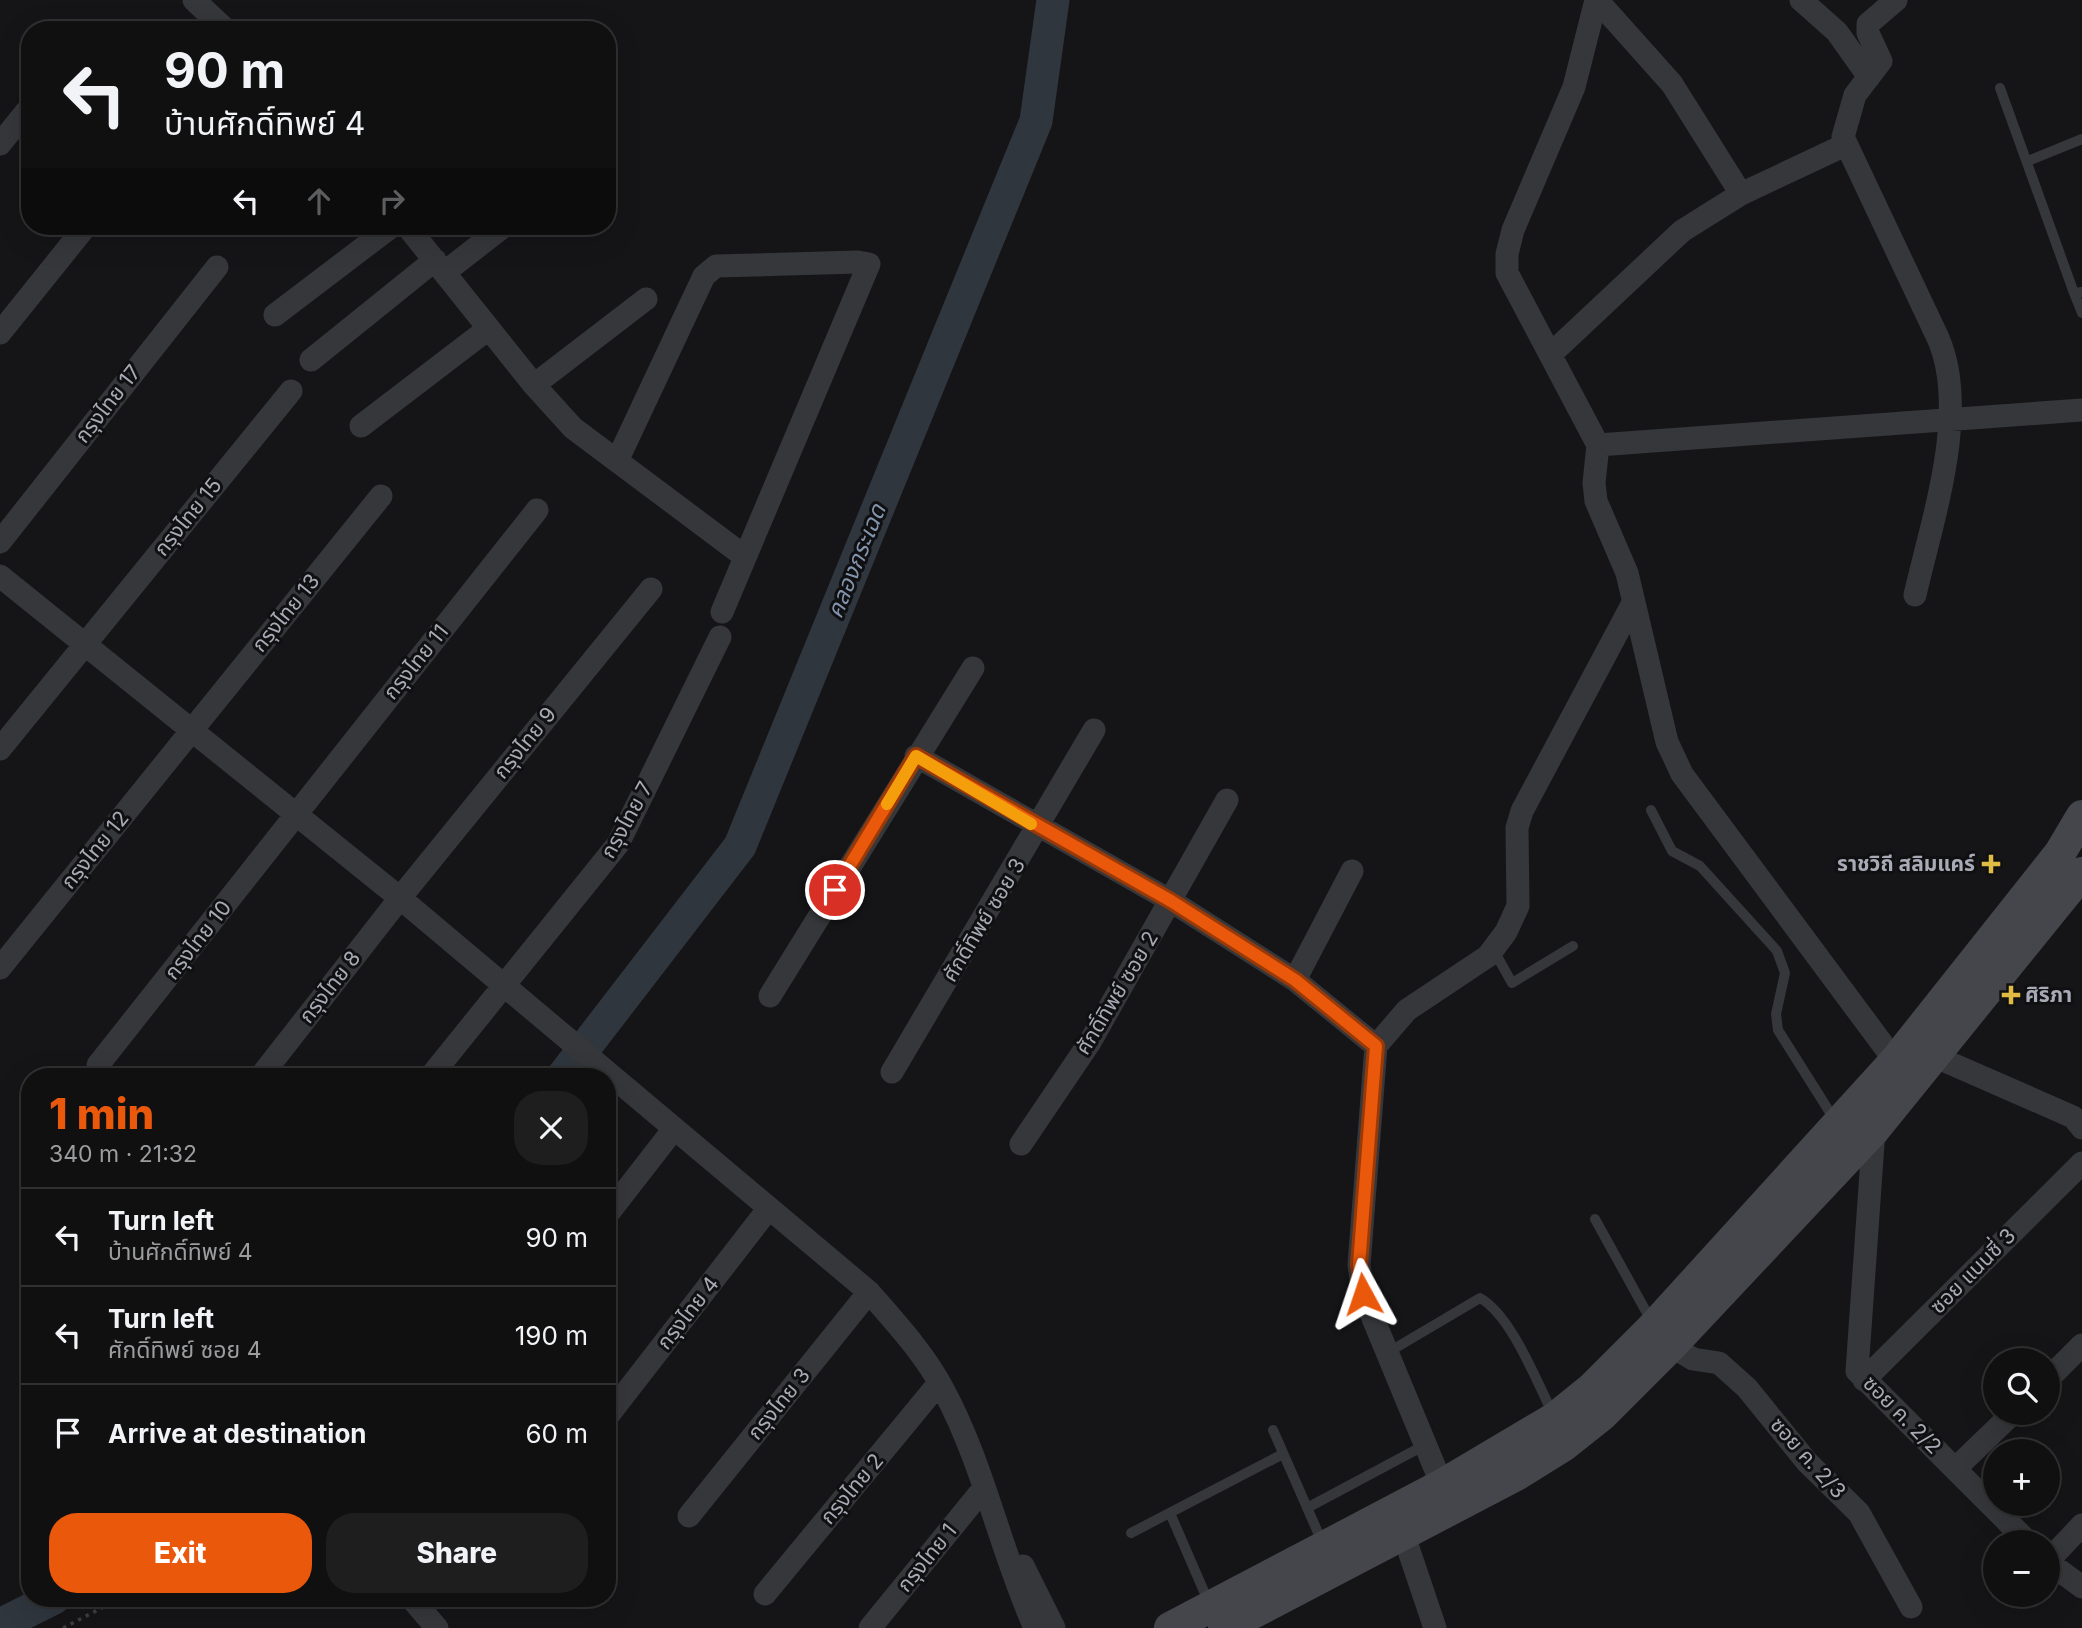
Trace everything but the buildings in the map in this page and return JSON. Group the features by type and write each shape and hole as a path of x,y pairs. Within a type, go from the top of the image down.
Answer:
{"street":[{"path":"194,0 216,21"},
{"path":"1596,0 1672,84 1741,194"},
{"path":"1596,0 1574,87 1513,230 1507,254 1507,273 1512,288 1552,353 1598,445 1594,483 1596,501 1627,573 1667,742 1682,774 1895,1061"},
{"path":"1801,0 1837,32 1869,77"},
{"path":"1896,0 1868,24 1868,33 1881,61 1855,95 1843,137 1944,351 1949,382 1949,421 1941,482 1915,595"},
{"path":"0,144 21,118"},
{"path":"1552,353 1682,231 1741,194 1845,145"},
{"path":"0,333 79,235"},
{"path":"275,315 380,235"},
{"path":"414,235 534,385 573,428 744,556"},
{"path":"310,360 440,266 490,235"},
{"path":"617,461 704,276 716,266 869,264 722,612"},
{"name":"กรุงไทย 17","path":"0,541 216,267"},
{"path":"534,385 646,299"},
{"path":"360,426 488,329"},
{"name":"กรุงไทย 15","path":"0,749 292,391"},
{"path":"1598,445 2082,410"},
{"name":"กรุงไทย 13","path":"191,731 381,496"},
{"name":"กรุงไทย 11","path":"295,814 537,510"},
{"path":"0,576 400,898 600,1068"},
{"name":"กรุงไทย 9","path":"400,898 651,589"},
{"path":"1442,1485 1363,1294 1359,1265 1376,1046 1407,1010 1493,949 1506,932 1518,906 1516,836 1522,810 1633,603"},
{"name":"กรุงไทย 7","path":"438,1068 618,844 720,637"},
{"path":"770,996 916,756 973,668"},
{"name":"ศักดิ์ทิพย์ ซอย 3","path":"892,1072 1039,828 1094,730"},
{"name":"กรุงไทย 12","path":"0,968 191,731"},
{"path":"916,756 1171,901 1295,980 1376,1046"},
{"name":"ศักดิ์ทิพย์ ซอย 2","path":"1021,1144 1090,1042 1227,800"},
{"name":"กรุงไทย 10","path":"98,1065 295,814"},
{"path":"1807,1180 1838,1124 1895,1061 2060,853 2082,816"},
{"path":"1295,980 1352,871"},
{"path":"1170,1628 1233,1620 1518,1474 1563,1446 1602,1415 1662,1336 1807,1180 1874,1130 1937,1057 2082,873"},
{"name":"กรุงไทย 8","path":"267,1068 400,898"},
{"path":"1937,1057 2073,1117 2082,1128"},
{"path":"616,1082 869,1292 910,1340 939,1383 984,1488 998,1524 1014,1582 1035,1628"},
{"path":"616,1204 673,1130"},
{"name":"ซอย ค. 2/2","path":"1874,1130 1856,1363 1864,1380 2016,1530"},
{"name":"ซอย แนนซี่ 3","path":"1864,1380 2082,1163"},
{"name":"กรุงไทย 4","path":"616,1405 769,1208"},
{"name":"กรุงไทย 3","path":"689,1516 869,1292"},
{"path":"1233,1620 1324,1547 1442,1485 1555,1418 1662,1336"},
{"name":"ซอย ค. 2/3","path":"1662,1336 1693,1359 1719,1363 1747,1388 1807,1462 1859,1513 1911,1606"},
{"path":"2060,1367 2082,1345"},
{"name":"กรุงไทย 2","path":"765,1594 939,1383"},
{"path":"1956,1468 2001,1425"},
{"name":"กรุงไทย 1","path":"870,1628 984,1488"},
{"path":"998,1524 1028,1575 1054,1628"},
{"path":"2060,1548 2082,1525"},
{"path":"1403,1533 1435,1628"},
{"path":"2060,1570 2082,1587"},
{"path":"419,1607 437,1628"}],"lane":[{"path":"2000,88 2078,293 2082,313"},
{"path":"2028,161 2082,139"},
{"path":"1651,810 1672,851 1700,866 1776,951 1785,973 1776,1014 1778,1030 1838,1124"},
{"path":"1493,949 1512,983 1573,946"},
{"path":"1595,1219 1662,1336"},
{"path":"1387,1353 1480,1298 1492,1305 1508,1328 1555,1418"},
{"path":"1273,1430 1324,1547"},
{"path":"1307,1508 1425,1445"},
{"path":"1132,1533 1283,1454"},
{"path":"1170,1513 1233,1620"}],"path":[{"path":"63,1628 104,1607"}],"waterway":[{"name":"คลองกระเฉด","path":"569,1068 740,846 1036,121 1053,0"},
{"name":"คลองกระเฉด","path":"0,1625 36,1607"}],"slow traffic":[{"path":"887,804 916,756 1031,824"}],"place":[{"name":"ราชวิถี สลิมแคร์","path":"1991,864"},
{"name":"ศิริภา","path":"2011,995"}],"route":[{"path":"835,890 916,756 1171,901 1295,980 1376,1046 1359,1265 1363,1294"}]}
